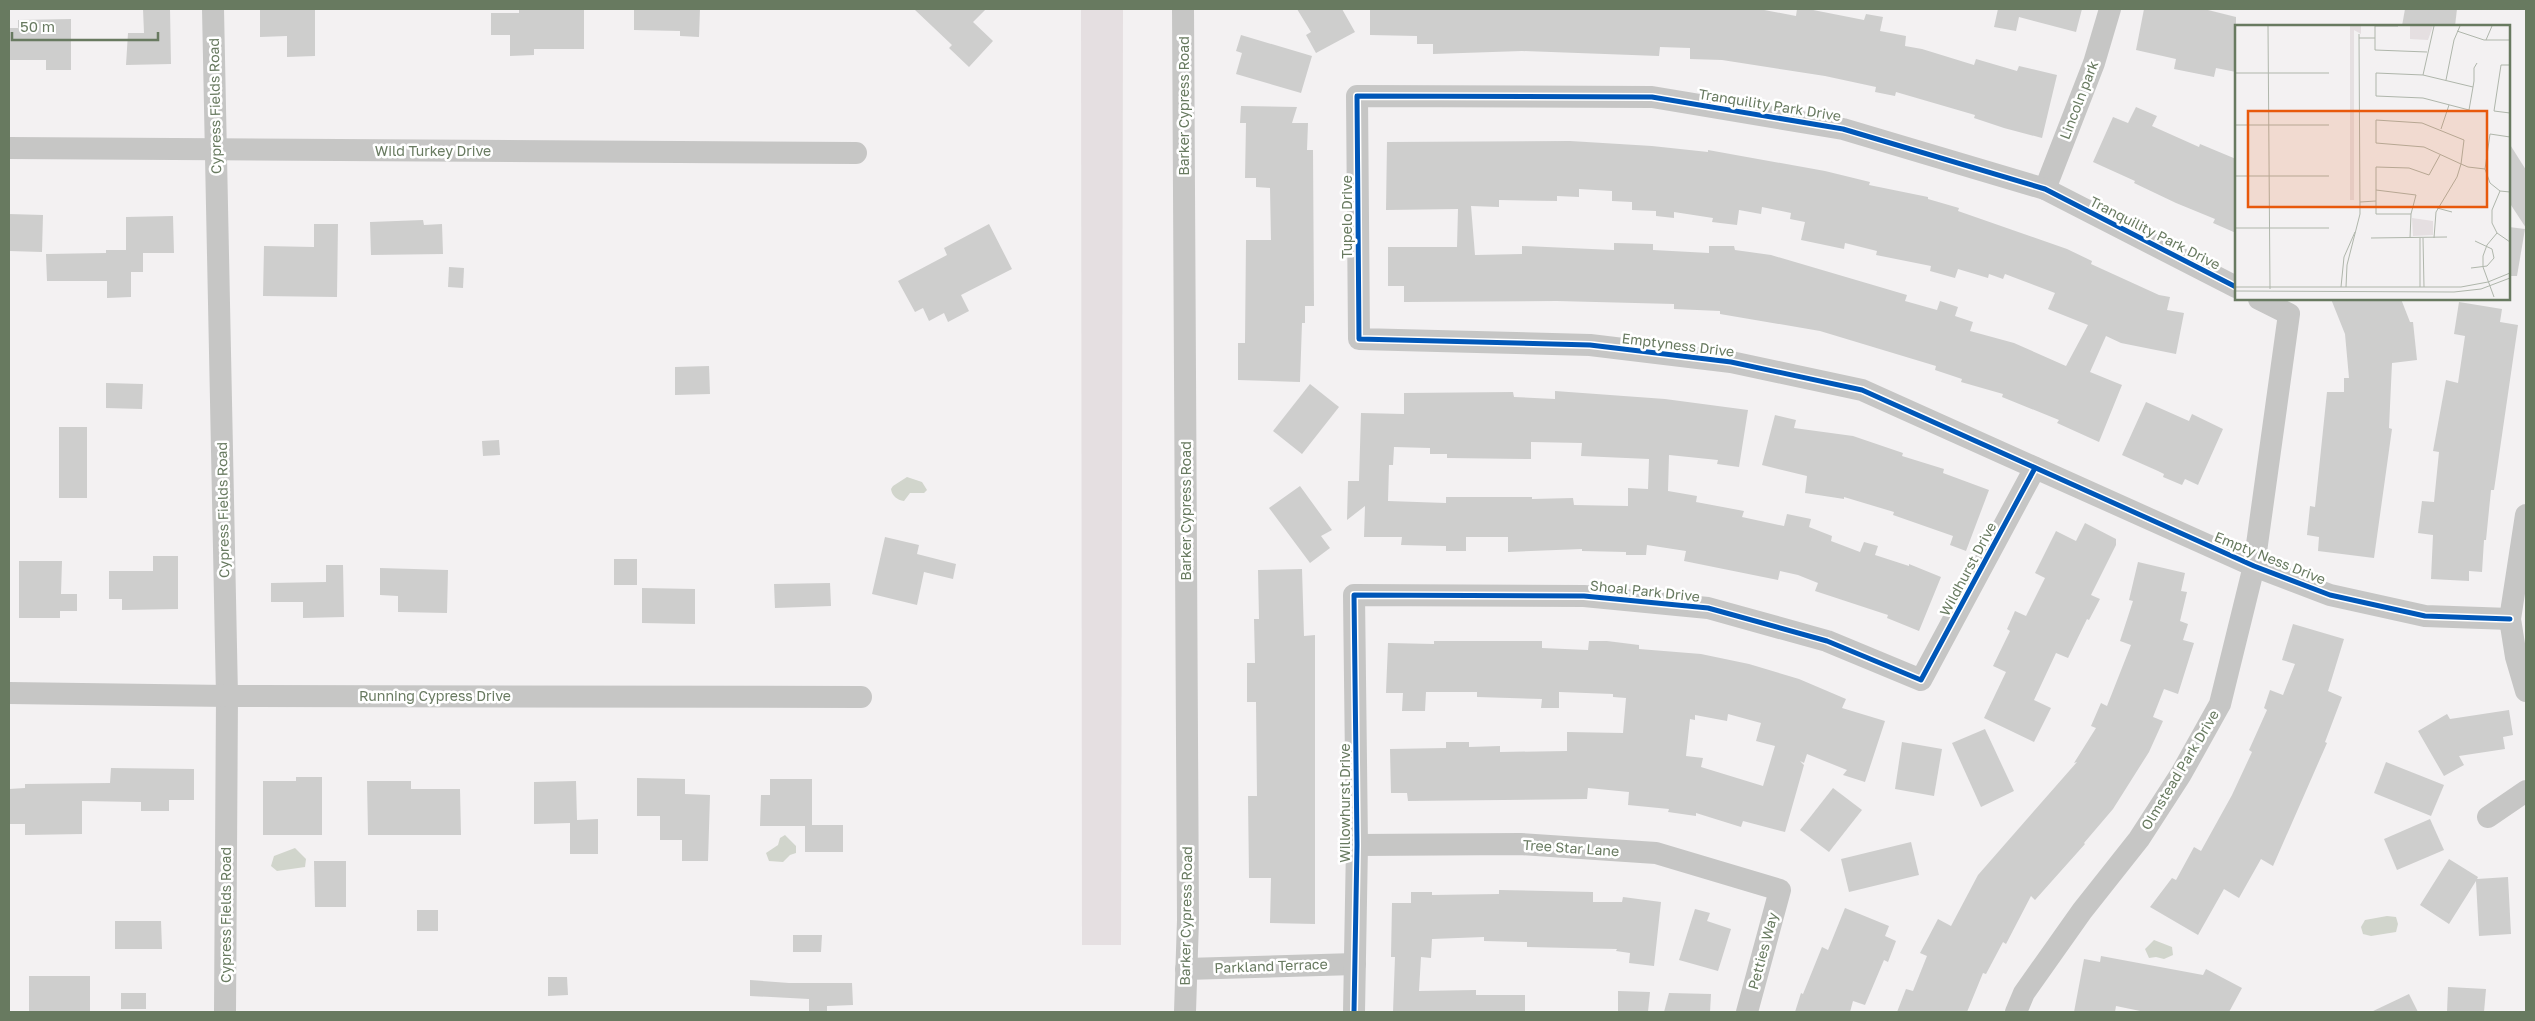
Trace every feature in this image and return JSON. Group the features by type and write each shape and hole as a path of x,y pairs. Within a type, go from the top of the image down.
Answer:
{"street":[{"name":"Cypress Fields Road","path":"213,9 227,696 225,1012"},
{"name":"Barker Cypress Road","path":"1183,9 1188,910 1185,1012"},
{"name":"Lincoln park","path":"2045,189 2094,63 2110,9"},
{"name":"Tranquility Park Drive","path":"1357,96 1652,98 1843,128 2045,189 2235,286"},
{"name":"Tupelo Drive","path":"1357,96 1359,339"},
{"name":"Wild Turkey Drive","path":"9,148 856,153"},
{"name":"Olmstead Park Drive","path":"2016,1012 2024,994 2082,911 2139,839 2181,774 2220,704 2254,566 2289,314 2261,300"},
{"name":"Emptyness Drive","path":"1359,339 1590,345 1731,362 1862,390 2035,468"},
{"name":"Empty Ness Drive","path":"2035,468 2254,566 2330,594 2425,616 2510,620"},
{"name":"Wildhurst Drive","path":"1921,680 2035,468"},
{"path":"2526,516 2510,620 2516,657 2526,691"},
{"name":"Shoal Park Drive","path":"1354,594 1584,596 1708,608 1827,641 1921,680"},
{"name":"Willowhurst Drive","path":"1354,594 1357,846 1354,1012"},
{"name":"Running Cypress Drive","path":"9,693 227,696 861,696"},
{"path":"2488,817 2526,791"},
{"name":"Tree Star Lane","path":"1357,846 1520,844 1656,853 1780,890"},
{"name":"Petties Way","path":"1747,1012 1780,890"},
{"name":"Parkland Terrace","path":"1186,968 1355,964"}],"shaded area":[{"path":"1081,9 1123,9 1121,945 1082,945"},
{"path":"907,477 922,482 927,490 924,493 910,493 904,501 899,500 892,494 891,489"},
{"path":"785,835 796,846 796,853 790,855 783,862 769,861 766,853 778,845 780,838"},
{"path":"295,848 306,859 305,867 277,871 271,866 274,856"},
{"path":"2387,916 2396,917 2398,924 2396,932 2371,936 2363,934 2361,927 2365,920"},
{"path":"2154,940 2172,947 2173,955 2164,959 2149,958 2145,949"}],"building":[{"path":"143,9 170,9 171,64 126,65 128,33 144,33"},
{"path":"260,9 315,9 315,56 287,57 287,36 260,37"},
{"path":"519,9 584,9 584,49 534,49 534,55 510,56 510,35 491,35 491,13 519,13"},
{"path":"634,9 700,9 699,37 680,36 680,31 634,30"},
{"path":"914,9 986,9 973,22 993,41 969,67 949,48 952,45"},
{"path":"1297,9 1342,9 1355,32 1316,53 1306,35 1311,32"},
{"path":"1370,9 1759,9 1796,16 1797,9 1808,9 1864,20 1866,14 1883,17 1880,31 1906,36 1905,46 1922,49 1974,65 1976,59 2017,71 2019,66 2057,75 2042,138 2004,128 1974,118 1975,115 1896,92 1895,96 1875,92 1876,87 1825,76 1722,60 1690,59 1690,48 1660,47 1659,56 1522,51 1433,54 1433,44 1417,44 1417,36 1370,35"},
{"path":"1998,9 2082,9 2076,32 2019,17 2016,31 1994,27"},
{"path":"2144,9 2204,9 2236,17 2235,72 2216,68 2214,77 2174,69 2176,59 2136,50"},
{"path":"2405,9 2457,9 2455,25 2402,25"},
{"path":"71,19 71,70 46,70 46,60 9,60 9,28 18,28 18,20"},
{"path":"1241,35 1312,56 1301,93 1236,74 1242,53 1236,51"},
{"path":"1241,106 1297,107 1292,123 1308,123 1307,150 1313,150 1314,306 1305,306 1305,323 1302,323 1300,382 1238,380 1238,343 1245,343 1246,240 1271,240 1270,188 1256,187 1256,178 1245,178 1246,123 1240,123"},
{"path":"2136,107 2157,116 2152,126 2199,147 2200,144 2235,159 2235,233 2213,223 2215,219 2176,203 2134,183 2135,181 2093,162 2113,117 2128,123"},
{"path":"1570,141 1652,146 1708,152 1708,150 1825,171 1870,182 1869,185 1928,197 1928,199 1959,208 1958,211 2067,249 2092,261 2091,264 2159,295 2170,297 2167,310 2184,313 2176,354 2121,343 2106,336 2090,372 2122,385 2099,442 2057,423 2059,420 2002,397 2003,394 1961,382 1962,379 1935,370 1936,366 1820,331 1720,314 1720,311 1674,309 1674,304 1557,301 1404,302 1404,286 1388,286 1388,247 1457,247 1458,209 1386,210 1387,142","holes":["1579,189 1612,191 1612,201 1632,202 1632,210 1656,211 1656,216 1674,218 1674,212 1713,218 1712,222 1737,225 1739,210 1761,214 1762,207 1791,213 1790,219 1805,222 1801,240 1844,249 1845,243 1877,251 1876,255 1931,266 1930,271 1955,278 1958,269 1988,278 1989,274 2003,279 2005,274 2055,293 2048,309 2088,325 2066,366 2014,343 1970,331 1973,322 1955,316 1958,307 1940,301 1937,310 1905,301 1907,295 1771,255 1735,250 1734,246 1709,246 1709,253 1653,250 1653,244 1614,243 1614,250 1522,246 1522,254 1475,255 1471,206 1499,207 1499,200 1557,201 1557,196 1579,197"]},
{"path":"2510,145 2526,170 2526,228 2510,204"},
{"path":"9,214 43,215 42,252 9,251"},
{"path":"173,216 174,253 143,253 143,272 131,272 131,297 107,298 107,281 47,281 46,254 106,253 106,250 126,250 126,217"},
{"path":"423,220 424,225 442,224 443,254 371,255 370,222"},
{"path":"314,224 338,224 337,297 263,296 264,246 314,247"},
{"path":"989,224 1012,269 961,295 969,311 948,322 944,313 929,321 923,308 915,312 898,281 947,255 944,248"},
{"path":"2510,227 2525,229 2517,276 2510,276"},
{"path":"449,267 464,268 463,288 448,287"},
{"path":"2331,300 2401,300 2410,322 2413,322 2417,360 2392,363 2389,428 2392,429 2374,558 2318,551 2319,537 2307,535 2310,506 2315,507 2327,392 2344,392 2344,378 2349,378 2345,334"},
{"path":"2459,302 2502,309 2500,322 2518,325 2494,490 2491,490 2486,540 2484,540 2482,572 2469,571 2469,581 2431,579 2433,535 2418,533 2422,501 2434,502 2439,452 2433,451 2446,380 2458,383 2465,336 2454,334"},
{"path":"709,366 710,394 675,395 675,367"},
{"path":"106,383 143,384 142,409 106,408"},
{"path":"1310,384 1339,407 1302,454 1273,431"},
{"path":"1555,391 1665,399 1748,410 1739,467 1717,464 1718,460 1669,455 1668,491 1697,496 1696,502 1744,511 1742,517 1784,526 1787,514 1811,519 1809,527 1832,536 1831,541 1860,552 1864,542 1878,546 1875,555 1909,566 1909,564 1941,577 1919,631 1887,618 1888,615 1815,591 1818,583 1798,575 1780,571 1778,580 1684,561 1686,551 1647,545 1646,555 1626,555 1626,552 1582,551 1582,549 1508,552 1508,537 1466,537 1466,551 1446,551 1446,546 1401,545 1402,537 1364,537 1365,506 1347,520 1348,481 1359,481 1361,413 1404,414 1404,393 1513,392 1514,397 1555,399","holes":["1531,442 1582,443 1581,456 1649,459 1648,489 1628,488 1628,506 1574,505 1573,498 1532,499 1532,497 1446,497 1446,503 1388,501 1389,465 1393,465 1394,447 1430,448 1430,454 1447,454 1447,458 1531,459"]},
{"path":"2146,402 2189,421 2192,414 2223,429 2198,485 2185,479 2182,485 2163,477 2164,474 2158,471 2122,455"},
{"path":"1775,415 1796,420 1794,428 1853,436 1903,453 1902,456 1944,469 1943,473 1989,490 1966,551 1950,545 1953,536 1893,515 1894,512 1844,497 1844,499 1805,493 1807,476 1762,465"},
{"path":"59,427 87,427 87,498 59,498"},
{"path":"499,440 500,455 483,456 482,441"},
{"path":"1300,486 1332,530 1321,536 1330,548 1310,563 1269,508"},
{"path":"2085,523 2116,539 2116,545 2091,595 2100,599 2089,620 2087,619 2068,658 2056,653 2034,700 2051,708 2034,742 1984,718 2006,672 1993,666 2010,631 2007,629 2015,611 2026,616 2045,578 2035,573 2056,531 2076,541"},
{"path":"885,537 919,545 917,554 956,564 953,579 924,572 917,605 872,594"},
{"path":"153,556 178,556 178,609 122,610 122,599 109,599 109,571 153,571"},
{"path":"614,559 637,559 637,585 614,585"},
{"path":"19,561 62,561 61,594 77,594 77,611 60,611 60,618 19,618"},
{"path":"2138,562 2185,573 2181,591 2187,592 2180,621 2188,624 2183,640 2194,643 2178,694 2164,689 2153,717 2163,721 2149,752 2113,809 2085,844 2035,900 2031,896 2006,944 2003,942 1986,974 1983,973 1967,1012 1897,1012 1906,989 1913,991 1927,956 1920,953 1938,919 1951,926 1978,875 2077,762 2074,763 2096,728 2091,726 2101,703 2107,706 2131,645 2120,641 2133,601 2129,600"},
{"path":"326,565 343,565 344,617 303,618 303,602 271,602 271,583 326,582"},
{"path":"380,568 448,570 447,613 398,612 398,596 380,595"},
{"path":"1302,569 1304,636 1315,635 1315,924 1270,923 1271,878 1249,878 1248,796 1257,796 1256,702 1247,702 1247,663 1255,663 1254,619 1259,619 1258,570"},
{"path":"830,583 831,606 775,608 774,584"},
{"path":"642,588 695,589 695,624 642,623"},
{"path":"2293,624 2344,639 2328,691 2342,697 2325,742 2327,743 2273,866 2261,859 2239,898 2224,889 2198,935 2150,907 2172,878 2176,880 2194,847 2201,851 2232,795 2252,752 2249,750 2267,710 2264,708 2270,690 2283,695 2295,664 2282,660"},
{"path":"1434,641 1542,641 1542,648 1588,650 1589,641 1607,641 1639,645 1639,649 1701,654 1749,664 1799,679 1846,699 1842,708 1885,721 1865,782 1843,775 1847,770 1807,754 1804,763 1800,761 1804,765 1785,832 1743,821 1741,827 1696,813 1696,816 1668,812 1669,809 1628,805 1629,792 1588,788 1587,799 1408,801 1407,793 1391,793 1390,749 1446,748 1446,742 1469,742 1469,747 1500,746 1500,752 1567,751 1567,732 1623,733 1626,698 1613,697 1613,694 1559,692 1559,708 1541,708 1542,699 1477,697 1477,692 1426,692 1425,711 1402,711 1403,693 1386,693 1388,643 1434,644","holes":["1728,714 1761,723 1756,741 1775,746 1763,786 1701,767 1703,758 1686,756 1690,719 1695,720 1695,715 1727,721"]},
{"path":"2509,710 2513,735 2503,737 2505,749 2459,756 2464,765 2444,776 2418,731 2447,714 2450,719"},
{"path":"1985,729 2014,791 1981,807 1952,743"},
{"path":"1902,742 1942,749 1934,796 1895,789"},
{"path":"2386,762 2444,785 2431,816 2374,793"},
{"path":"111,768 194,769 194,800 169,800 169,811 141,811 141,802 82,801 82,834 25,835 25,824 9,824 9,789 25,788 25,784 110,783"},
{"path":"296,777 322,777 322,835 263,835 263,781 296,781"},
{"path":"637,778 685,779 685,794 710,795 708,861 682,861 682,840 660,840 660,816 637,816"},
{"path":"770,779 812,779 812,825 843,825 843,852 805,852 805,826 760,826 761,795 770,795"},
{"path":"367,781 411,781 411,789 460,789 461,835 368,835"},
{"path":"576,781 577,820 598,819 598,854 570,854 570,823 534,824 534,782"},
{"path":"1833,788 1862,810 1829,852 1800,830"},
{"path":"2430,819 2444,850 2397,870 2384,839"},
{"path":"1911,842 1919,875 1849,892 1841,859"},
{"path":"2449,859 2478,877 2477,879 2508,877 2511,934 2479,936 2476,881 2449,924 2420,905"},
{"path":"314,861 346,861 346,907 315,907"},
{"path":"1499,890 1593,892 1593,902 1622,902 1623,897 1661,902 1654,966 1629,963 1630,953 1616,951 1617,949 1527,947 1527,942 1484,941 1484,937 1432,939 1431,958 1421,957 1419,991 1476,990 1476,995 1525,995 1525,1012 1393,1012 1395,957 1391,957 1392,903 1411,903 1411,892 1432,892 1432,895 1499,894"},
{"path":"1845,908 1889,926 1885,936 1896,941 1888,962 1884,960 1865,1005 1853,1001 1850,1012 1795,1012 1801,993 1803,994 1822,947 1828,950"},
{"path":"1695,909 1710,913 1707,921 1731,929 1718,971 1679,960"},
{"path":"417,910 438,910 438,931 417,931"},
{"path":"115,921 161,921 162,949 115,949"},
{"path":"793,935 822,935 821,952 793,952"},
{"path":"2101,956 2203,975 2206,969 2242,988 2229,1012 2145,1012 2116,1006 2115,1012 2074,1012 2084,959 2100,962"},
{"path":"29,976 90,976 90,1012 29,1012"},
{"path":"548,977 567,977 568,995 548,996"},
{"path":"750,980 789,983 852,983 853,1005 827,1006 827,1012 809,1012 809,999 750,996"},
{"path":"2448,987 2486,989 2484,1012 2447,1012"},
{"path":"1618,991 1650,992 1648,1012 1618,1012"},
{"path":"121,993 146,993 146,1009 121,1009"},
{"path":"1669,993 1711,994 1710,1012 1664,1012"},
{"path":"2409,994 2418,1012 2371,1012"}],"cycle path":[{"path":"2235,286 2045,189 1843,129 1652,97 1357,96 1359,339 1590,345 1731,362 1862,390 2254,566 2330,595 2425,616 2510,619"},
{"path":"1354,1012 1357,845 1354,595 1584,596 1708,608 1827,641 1921,680 2035,468"}]}
